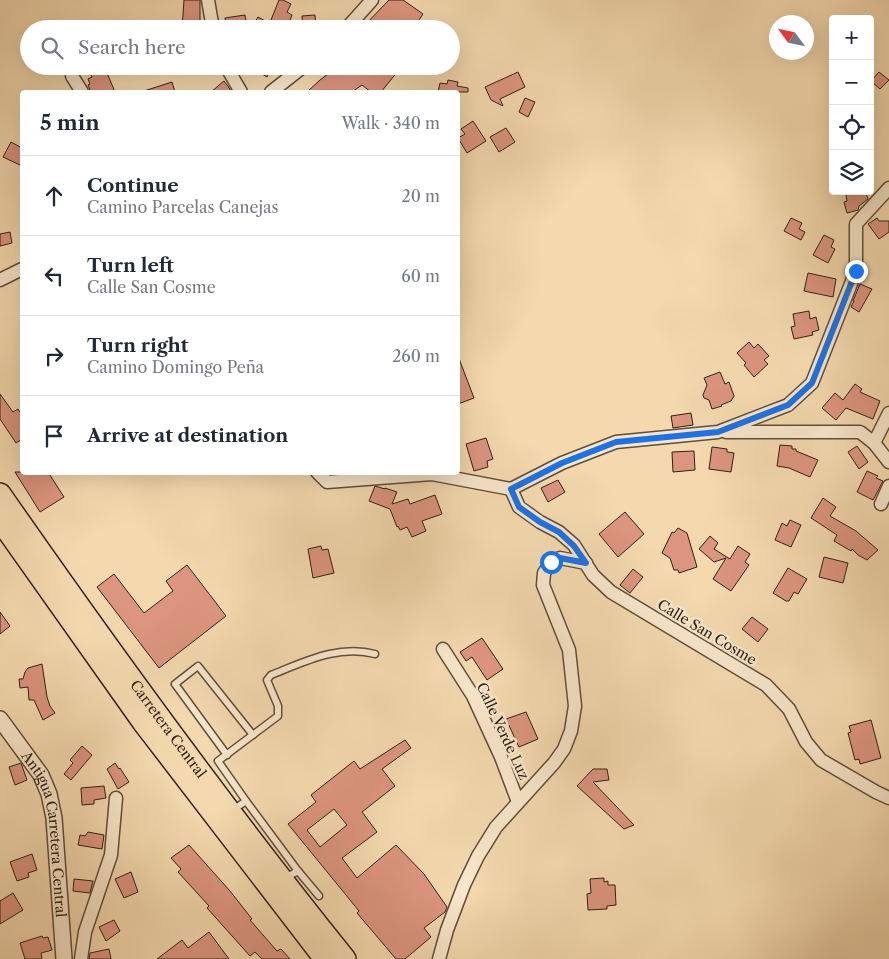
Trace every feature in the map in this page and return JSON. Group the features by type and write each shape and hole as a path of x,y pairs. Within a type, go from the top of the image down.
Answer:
{"highway":[{"name":"Carretera Central","path":"0,494 157,714 238,806 290,875 344,959"},
{"name":"Carretera Central","path":"0,520 143,722 325,959"}],"street":[{"path":"208,0 211,20"},
{"path":"354,20 372,0"},
{"path":"231,75 240,90"},
{"path":"274,90 293,75"},
{"path":"72,76 81,90"},
{"path":"718,432 788,405 812,383 856,271 856,224 889,188"},
{"path":"0,280 20,270"},
{"path":"874,443 889,413"},
{"path":"437,475 511,489 562,463 616,442 718,432 860,432 874,443 889,462"},
{"path":"320,475 327,482 419,475"},
{"path":"881,504 889,486"},
{"name":"Calle San Cosme","path":"511,489 519,507 540,522 559,532 574,546 593,575 611,592 766,685 789,709 806,742 821,760 889,798"},
{"path":"439,959 446,930 478,856 496,827 564,749 571,731 574,706 569,650 544,585 544,573 551,562 560,558 586,563"},
{"name":"Calle Verde Luz","path":"443,649 473,696 501,757 518,802"},
{"name":"Antigua Carretera Central","path":"0,719 41,776 48,794 54,818 64,959"},
{"path":"81,959 85,932 111,855 116,798"}],"lane":[{"path":"238,806 218,761 278,716 278,706 267,680 271,674 327,654 362,650 375,654"},
{"path":"227,755 175,684 198,666 253,735"},
{"path":"290,875 319,896"}],"building":[{"path":"184,0 200,0 200,20 183,20"},
{"path":"279,0 291,4 287,12 292,15 290,20 271,20"},
{"path":"389,0 403,0 423,14 419,20 370,20"},
{"path":"245,15 246,20 225,20 225,18"},
{"path":"315,15 315,20 302,20 302,16"},
{"path":"518,72 525,87 500,99 503,106 491,100 485,87"},
{"path":"879,72 889,80 880,89 874,84 874,78"},
{"path":"91,75 108,75 114,90 90,90 88,79 92,77"},
{"path":"327,75 395,75 383,90 368,90 362,85 355,90 309,90"},
{"path":"448,80 458,82 457,86 468,88 468,92 438,90 440,83 447,84"},
{"path":"224,81 231,90 213,90"},
{"path":"172,82 174,90 147,90"},
{"path":"525,98 535,102 528,117 519,112"},
{"path":"473,121 486,141 467,153 460,141 460,137 465,134 461,129"},
{"path":"506,128 515,142 499,152 490,137"},
{"path":"11,142 20,147 20,165 3,157"},
{"path":"846,195 866,195 868,199 859,206 858,210 847,213 844,202 847,201"},
{"path":"791,218 802,223 799,229 805,232 801,240 784,231"},
{"path":"877,218 879,221 889,221 889,232 879,239 868,224"},
{"path":"10,232 12,243 0,246 0,234"},
{"path":"824,235 834,240 831,247 835,249 828,263 813,255"},
{"path":"808,273 836,279 833,297 804,291"},
{"path":"860,284 872,289 859,312 851,307"},
{"path":"809,311 810,319 816,317 819,330 812,332 813,335 794,339 791,327 795,326 793,314"},
{"path":"749,342 754,348 758,344 769,356 764,360 768,364 754,377 744,365 746,363 737,353"},
{"path":"460,361 474,398 460,403"},
{"path":"720,372 725,384 729,382 734,396 731,401 712,409 709,400 704,398 703,395 707,385 704,378"},
{"path":"855,384 862,389 860,392 880,401 873,419 846,408 836,420 822,408 835,393 843,400"},
{"path":"0,394 13,412 18,409 20,412 20,440 16,443 0,419"},
{"path":"691,413 693,425 673,428 671,416"},
{"path":"486,438 493,459 487,461 488,467 474,471 466,444"},
{"path":"780,445 792,446 792,449 796,449 796,451 818,460 810,477 789,468 777,466"},
{"path":"857,446 868,462 859,469 848,452"},
{"path":"712,447 727,449 727,452 734,453 731,472 709,469"},
{"path":"694,451 695,470 673,472 672,452"},
{"path":"867,471 878,476 876,478 883,481 873,500 857,492"},
{"path":"15,472 20,472 20,475 50,475 64,497 40,512"},
{"path":"558,480 565,492 548,502 541,488"},
{"path":"375,486 397,492 392,504 408,499 410,504 435,495 442,514 422,521 426,531 412,537 407,527 400,530 397,527 390,509 369,501"},
{"path":"823,498 836,507 830,516 856,531 878,550 867,560 852,549 851,551 834,541 837,535 811,518"},
{"path":"625,512 644,534 618,557 599,534"},
{"path":"790,520 801,525 791,547 775,540 782,523 787,526"},
{"path":"678,528 687,533 697,567 679,573 678,570 674,570 670,558 662,553 672,532 674,533"},
{"path":"710,536 718,543 714,549 730,559 738,546 750,554 745,562 749,565 731,591 713,579 726,558 714,562 699,549"},
{"path":"321,546 322,550 328,549 334,573 313,578 308,549"},
{"path":"824,557 848,563 843,583 819,577"},
{"path":"187,565 226,616 159,668 97,587 114,574 144,613 173,591 166,581"},
{"path":"788,568 807,579 798,594 794,592 789,601 786,601 773,593"},
{"path":"633,569 643,577 630,593 620,585"},
{"path":"0,612 10,626 0,634"},
{"path":"752,617 768,629 758,642 742,629"},
{"path":"482,638 503,669 487,680 472,657 466,661 460,652"},
{"path":"42,664 47,697 55,713 43,720 34,700 29,700 28,687 20,688 19,679 23,679 28,668"},
{"path":"526,712 538,739 519,747 506,719"},
{"path":"871,720 881,758 860,764 859,759 855,760 848,733 851,732 849,726"},
{"path":"405,740 411,748 382,769 395,786 362,812 377,832 342,858 357,878 396,845 424,874 447,907 445,912 424,928 431,937 405,959 396,959 357,913 359,911 288,824 316,802 311,795 354,761 360,769","holes":["334,809 347,825 320,847 307,830"]},
{"path":"82,746 92,755 71,780 64,774 73,763 70,760"},
{"path":"21,763 27,780 15,785 9,767"},
{"path":"115,763 129,782 118,789 107,769"},
{"path":"593,769 607,769 609,780 593,782 634,825 624,829 577,786"},
{"path":"104,786 106,798 94,800 94,804 82,805 81,788"},
{"path":"88,832 104,835 102,849 78,845 80,835 85,836"},
{"path":"189,845 230,891 252,919 250,920 277,951 281,949 290,959 262,959 255,952 250,956 207,908 209,906 178,872 181,869 171,858"},
{"path":"32,854 37,870 28,873 29,877 17,881 10,862"},
{"path":"131,872 138,892 124,898 115,879"},
{"path":"604,878 604,882 608,881 608,885 615,885 616,905 607,906 607,909 588,910 587,894 591,893 590,879"},
{"path":"74,879 93,881 90,893 73,891"},
{"path":"13,893 23,910 0,924 0,901"},
{"path":"114,920 120,931 106,941 99,927"},
{"path":"209,932 229,959 157,959 182,940 188,948"},
{"path":"42,936 43,938 48,937 52,950 41,953 42,959 25,959 20,943"},
{"path":"109,949 111,959 89,959 90,953"}],"route":[{"path":"551,562 560,558 586,563 574,546 559,532 540,522 519,507 511,489 562,463 616,442 718,432 788,405 812,383 856,271"}]}
